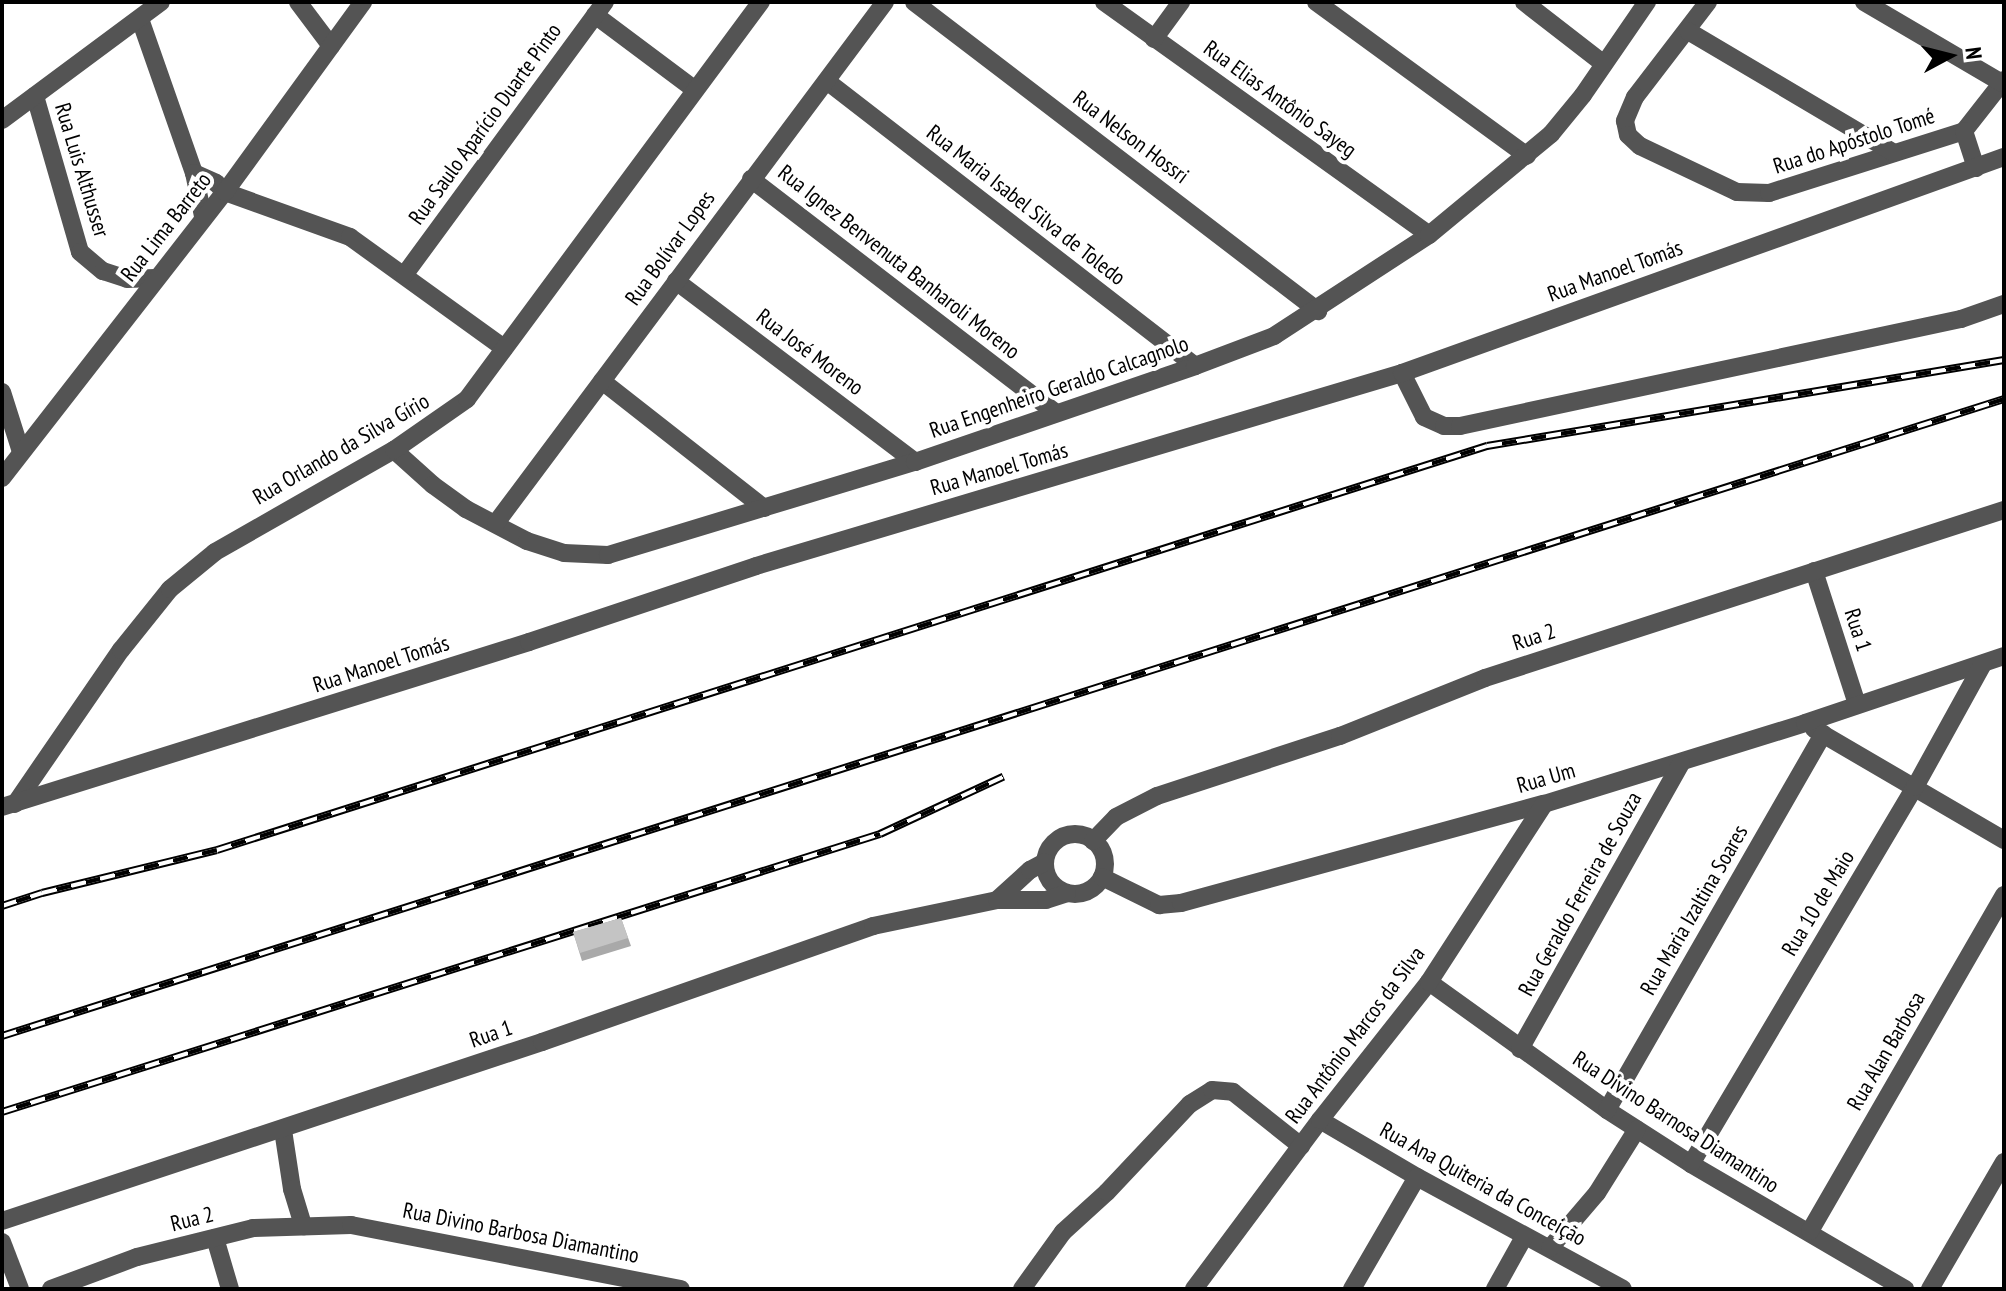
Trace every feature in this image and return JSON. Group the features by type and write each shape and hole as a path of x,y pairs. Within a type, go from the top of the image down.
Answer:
{"street":[{"path":"2,120 161,2"},
{"path":"298,2 331,46"},
{"name":"Rua Lima Barreto","path":"2,478 203,216 225,192 363,2"},
{"name":"Rua Orlando da Silva Gírio","path":"9,806 121,650 170,589 215,552 394,450 467,399 761,2"},
{"name":"Rua Bolívar Lopes","path":"496,523 885,2"},
{"name":"Rua Nelson Hossri","path":"914,2 1318,311"},
{"name":"Rua Elias Antônio Sayeg","path":"1104,2 1429,235"},
{"path":"1154,39 1181,2"},
{"path":"1316,2 1527,156"},
{"path":"1524,2 1604,64"},
{"name":"Rua Engenheiro Geraldo Calcagnolo","path":"394,450 466,509 527,541 564,553 608,555 915,462 1195,366 1266,340 1318,311 1429,235 1527,156 1560,123 1647,2"},
{"name":"Rua do Apóstolo Tomé","path":"1708,2 1628,108 1625,121 1628,135 1640,146 1737,192 1751,195 1769,193 1964,131 2003,81"},
{"path":"1864,2 2003,81"},
{"path":"600,8 694,89"},
{"name":"Rua Saulo Aparício Duarte Pinto","path":"405,274 600,8"},
{"path":"140,19 194,173 203,216"},
{"path":"1688,31 1894,153"},
{"name":"Rua Maria Isabel Silva de Toledo","path":"828,82 1195,366"},
{"name":"Rua Luis Althusser","path":"35,96 80,252 97,268 127,279 155,278"},
{"path":"1964,131 1976,168"},
{"name":"Rua Manoel Tomás","path":"9,806 514,647 756,566 1402,373 2004,157"},
{"path":"194,173 216,183 225,192 350,237 504,348"},
{"name":"Rua Ignez Benvenuta Banharoli Moreno","path":"751,179 1056,413"},
{"name":"Rua Luis Althusser","path":"127,279 141,297"},
{"name":"Rua José Moreno","path":"676,281 915,462"},
{"path":"1402,373 1424,417 1444,426 1460,426 1961,319 2004,304"},
{"path":"602,381 764,508"},
{"path":"2,392 21,452"},
{"name":"Rua 2","path":"1093,841 1116,817 1157,796 1340,736 1485,678 2004,510"},
{"name":"Rua 1","path":"1814,571 1857,704"},
{"name":"Rua Um","path":"1102,877 1159,905 1172,904 1544,804 1681,763 1998,659"},
{"name":"Rua 10 de Maio","path":"1691,1164 1915,787 1998,659"},
{"path":"1805,723 2004,840"},
{"name":"Rua Maria Izaltina Soares","path":"1607,1110 1823,734"},
{"name":"Rua Geraldo Ferreira de Souza","path":"1520,1049 1681,763"},
{"name":"Rua Antônio Marcos da Silva","path":"1194,1289 1320,1120 1429,982 1544,804"},
{"path":"1079,834 1093,841 1104,857 1102,877 1094,888 1081,894 1067,893 1055,887 1047,876 1045,862 1050,847 1063,837 1079,834"},
{"path":"997,900 1030,870 1045,862"},
{"name":"Rua 1","path":"2,1221 283,1130 873,926 997,900 1046,900 1067,893"},
{"name":"Rua Alan Barbosa","path":"1810,1231 2004,895"},
{"name":"Rua Divino Barnosa Diamantino","path":"1429,982 1607,1110 1691,1164 1905,1289"},
{"path":"1022,1289 1063,1232 1107,1192 1190,1104 1206,1093 1233,1092 1301,1146"},
{"name":"Rua Ana Quiteria da Conceição","path":"1320,1120 1524,1237 1623,1289"},
{"path":"1550,1248 1597,1193 1637,1129"},
{"path":"283,1130 292,1189 303,1226"},
{"path":"1930,1289 2004,1162"},
{"path":"1352,1289 1417,1177"},
{"name":"Rua 2","path":"51,1289 137,1257 253,1228 351,1225"},
{"name":"Rua Divino Barbosa Diamantino","path":"351,1225 681,1289"},
{"path":"1495,1289 1524,1237"},
{"path":"215,1238 230,1289"},
{"path":"2,1242 20,1289"}],"building":[{"path":"621,918 628,938 580,953 573,932"}],"railway":[{"path":"2,906 42,893 217,850 1487,446 2004,360"},
{"path":"2,1036 2004,399"},
{"path":"2,1112 880,834 1003,777"}]}
